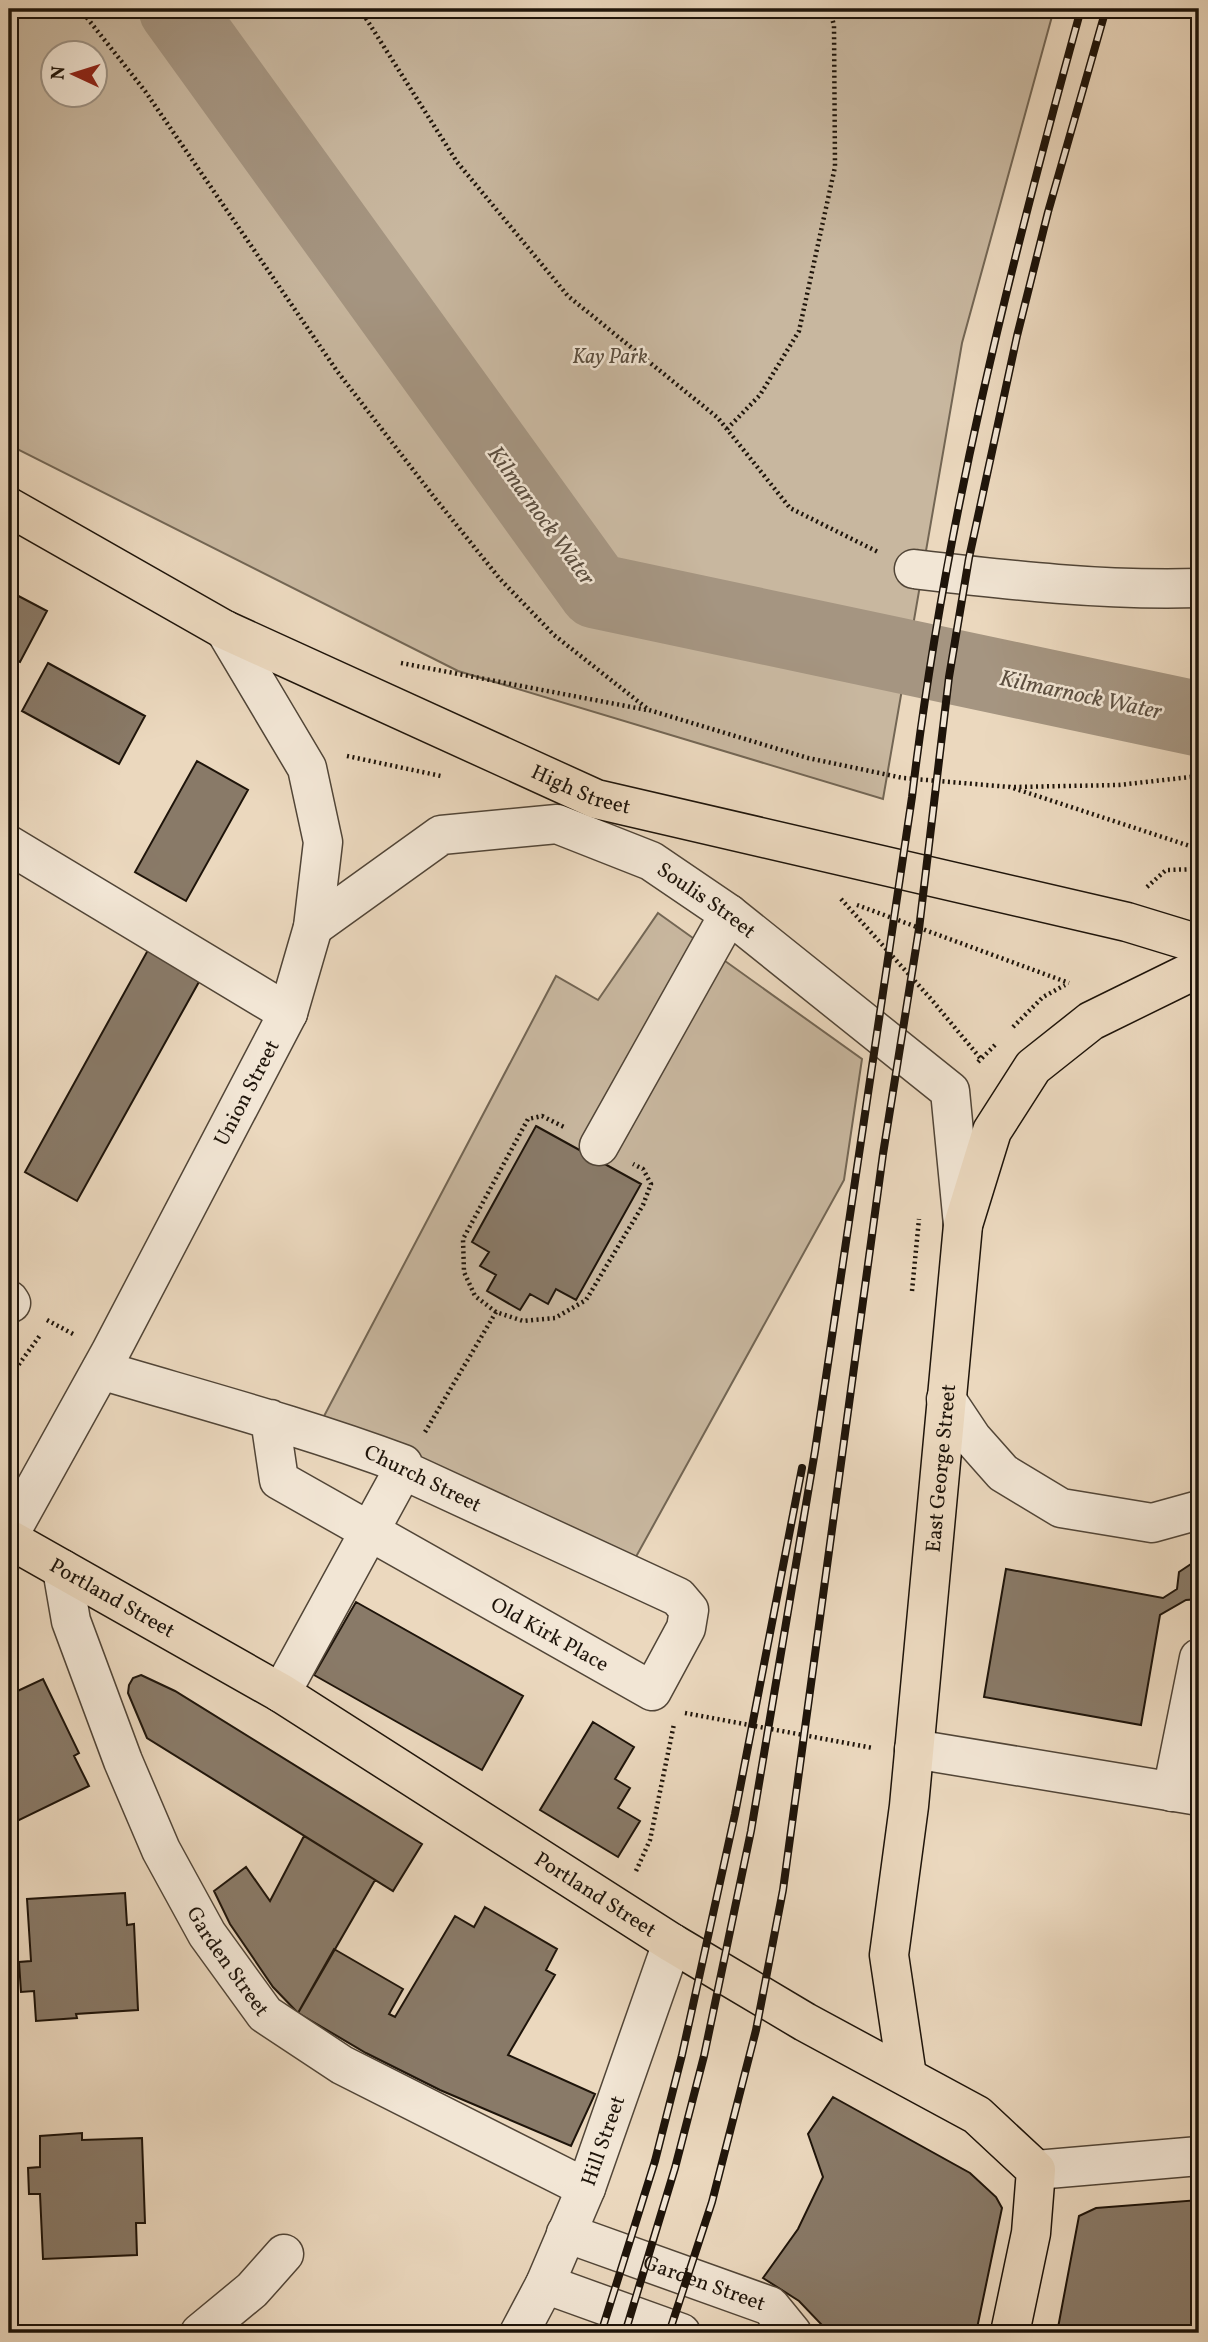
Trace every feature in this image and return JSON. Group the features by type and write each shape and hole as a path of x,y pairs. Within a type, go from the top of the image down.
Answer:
{"main road":[{"name":"High Street","path":"9,507 225,629 596,799 1127,922 1199,944"},
{"name":"East George Street","path":"907,2076 889,1955 914,1749 963,1225 992,1131 1033,1067 1091,1021 1199,968"},
{"name":"Portland Street","path":"9,1537 281,1693 672,1943 805,2022 977,2115 1036,2170"},
{"path":"1010,2333 1031,2233 1036,2170"}],"street":[{"path":"914,569 1139,590 1199,588"},
{"name":"Union Street","path":"9,1537 106,1361 288,1013 313,927 323,842 307,768 225,629"},
{"name":"Soulis Street","path":"313,927 441,835 557,824 651,861 729,915 950,1091 963,1225"},
{"path":"9,845 288,1013"},
{"path":"598,1146 729,915"},
{"name":"Church Street","path":"106,1361 403,1464 403,1470 678,1597 689,1610"},
{"path":"946,1399 972,1438 1003,1473 1061,1508 1152,1523 1199,1510"},
{"name":"Old Kirk Place","path":"270,1419 279,1480 652,1692 686,1628 689,1610"},
{"path":"281,1693 403,1470"},
{"name":"Garden Street","path":"62,1569 71,1620 123,1761 161,1850 207,1934 265,2014 342,2065 586,2188"},
{"path":"914,1749 1185,1794 1199,1657"},
{"name":"Hill Street","path":"519,2333 545,2284 586,2188 672,1943"},
{"path":"1036,2170 1199,2156"},
{"name":"Garden Street","path":"566,2233 770,2306 792,2333"},
{"path":"200,2333 252,2290 284,2253"},
{"path":"545,2284 681,2333"}],"path":[{"path":"80,9 152,101 337,371 442,508 500,579 554,635 649,710"},
{"path":"360,9 457,162 568,296 718,418 790,508 914,569"},
{"path":"727,429 760,395 799,331 835,167 834,26 830,9"},
{"path":"389,661 649,710 808,758 903,778 1010,787 1119,785 1199,776"},
{"path":"1010,787 1199,849"},
{"path":"839,898 931,999 981,1059"},
{"path":"542,1116 643,1169 651,1184 643,1205 586,1300 555,1318 523,1321 496,1312 475,1296 469,1284 464,1272 463,1239 528,1119 542,1116"},
{"path":"10,1301 106,1361"},
{"path":"403,1470 496,1312"},
{"path":"9,1378 41,1333"},
{"path":"676,1711 873,1748"},
{"path":"618,1909 650,1840 674,1721"}],"green space":[{"name":"Kay Park","path":"9,9 1054,9 962,343 883,799 458,671 9,445"},
{"path":"658,913 862,1059 844,1180 632,1564 323,1418 556,976 598,1000"}],"building":[{"path":"9,591 47,611 20,662 9,657"},
{"path":"48,663 145,716 119,764 22,711"},
{"path":"197,761 248,790 186,901 135,872"},
{"path":"148,950 200,980 77,1201 25,1172"},
{"path":"536,1126 641,1184 576,1300 556,1289 548,1304 530,1294 520,1310 487,1291 496,1275 480,1266 489,1252 472,1242"},
{"path":"1191,1564 1199,1565 1199,1599 1186,1600 1160,1615 1141,1725 984,1697 1006,1569 1163,1598 1177,1589 1179,1572"},
{"path":"356,1602 523,1696 482,1770 314,1675"},
{"path":"141,1675 175,1691 422,1844 393,1891 147,1738 128,1693 133,1678"},
{"path":"43,1679 79,1753 74,1756 89,1786 9,1825 9,1695"},
{"path":"593,1722 634,1747 615,1779 630,1788 618,1808 640,1821 618,1857 540,1810"},
{"path":"304,1836 375,1880 298,2013 273,1987 230,1924 214,1891 246,1867 270,1901"},
{"path":"125,1893 127,1925 134,1924 138,2010 76,2014 77,2018 36,2021 34,1991 21,1992 19,1962 31,1961 27,1899"},
{"path":"485,1907 557,1949 546,1970 555,1975 508,2055 595,2094 571,2146 440,2090 366,2053 298,2013 334,1949 403,1989 389,2014 395,2017 455,1916 474,1927"},
{"path":"833,2097 970,2173 996,2197 1002,2208 976,2333 827,2333 799,2301 763,2278 798,2229 823,2177 808,2134"},
{"path":"82,2133 82,2140 142,2138 145,2223 136,2223 137,2255 43,2259 40,2194 29,2194 28,2168 40,2167 40,2136"},
{"path":"1199,2200 1199,2333 1057,2333 1079,2216 1096,2208"}],"waterway":[{"name":"Kilmarnock Water","path":"176,9 596,591 1199,719"}],"railway":[{"path":"625,2333 675,2168 704,2056 751,1831 815,1451 925,696 942,597 1004,302 1081,9"},
{"path":"669,2333 712,2202 756,2030 783,1890 883,1154 919,929 949,677 969,558 1017,336 1048,212 1106,9"},
{"path":"601,2333 655,2161 682,2055 735,1814 802,1468"}]}
